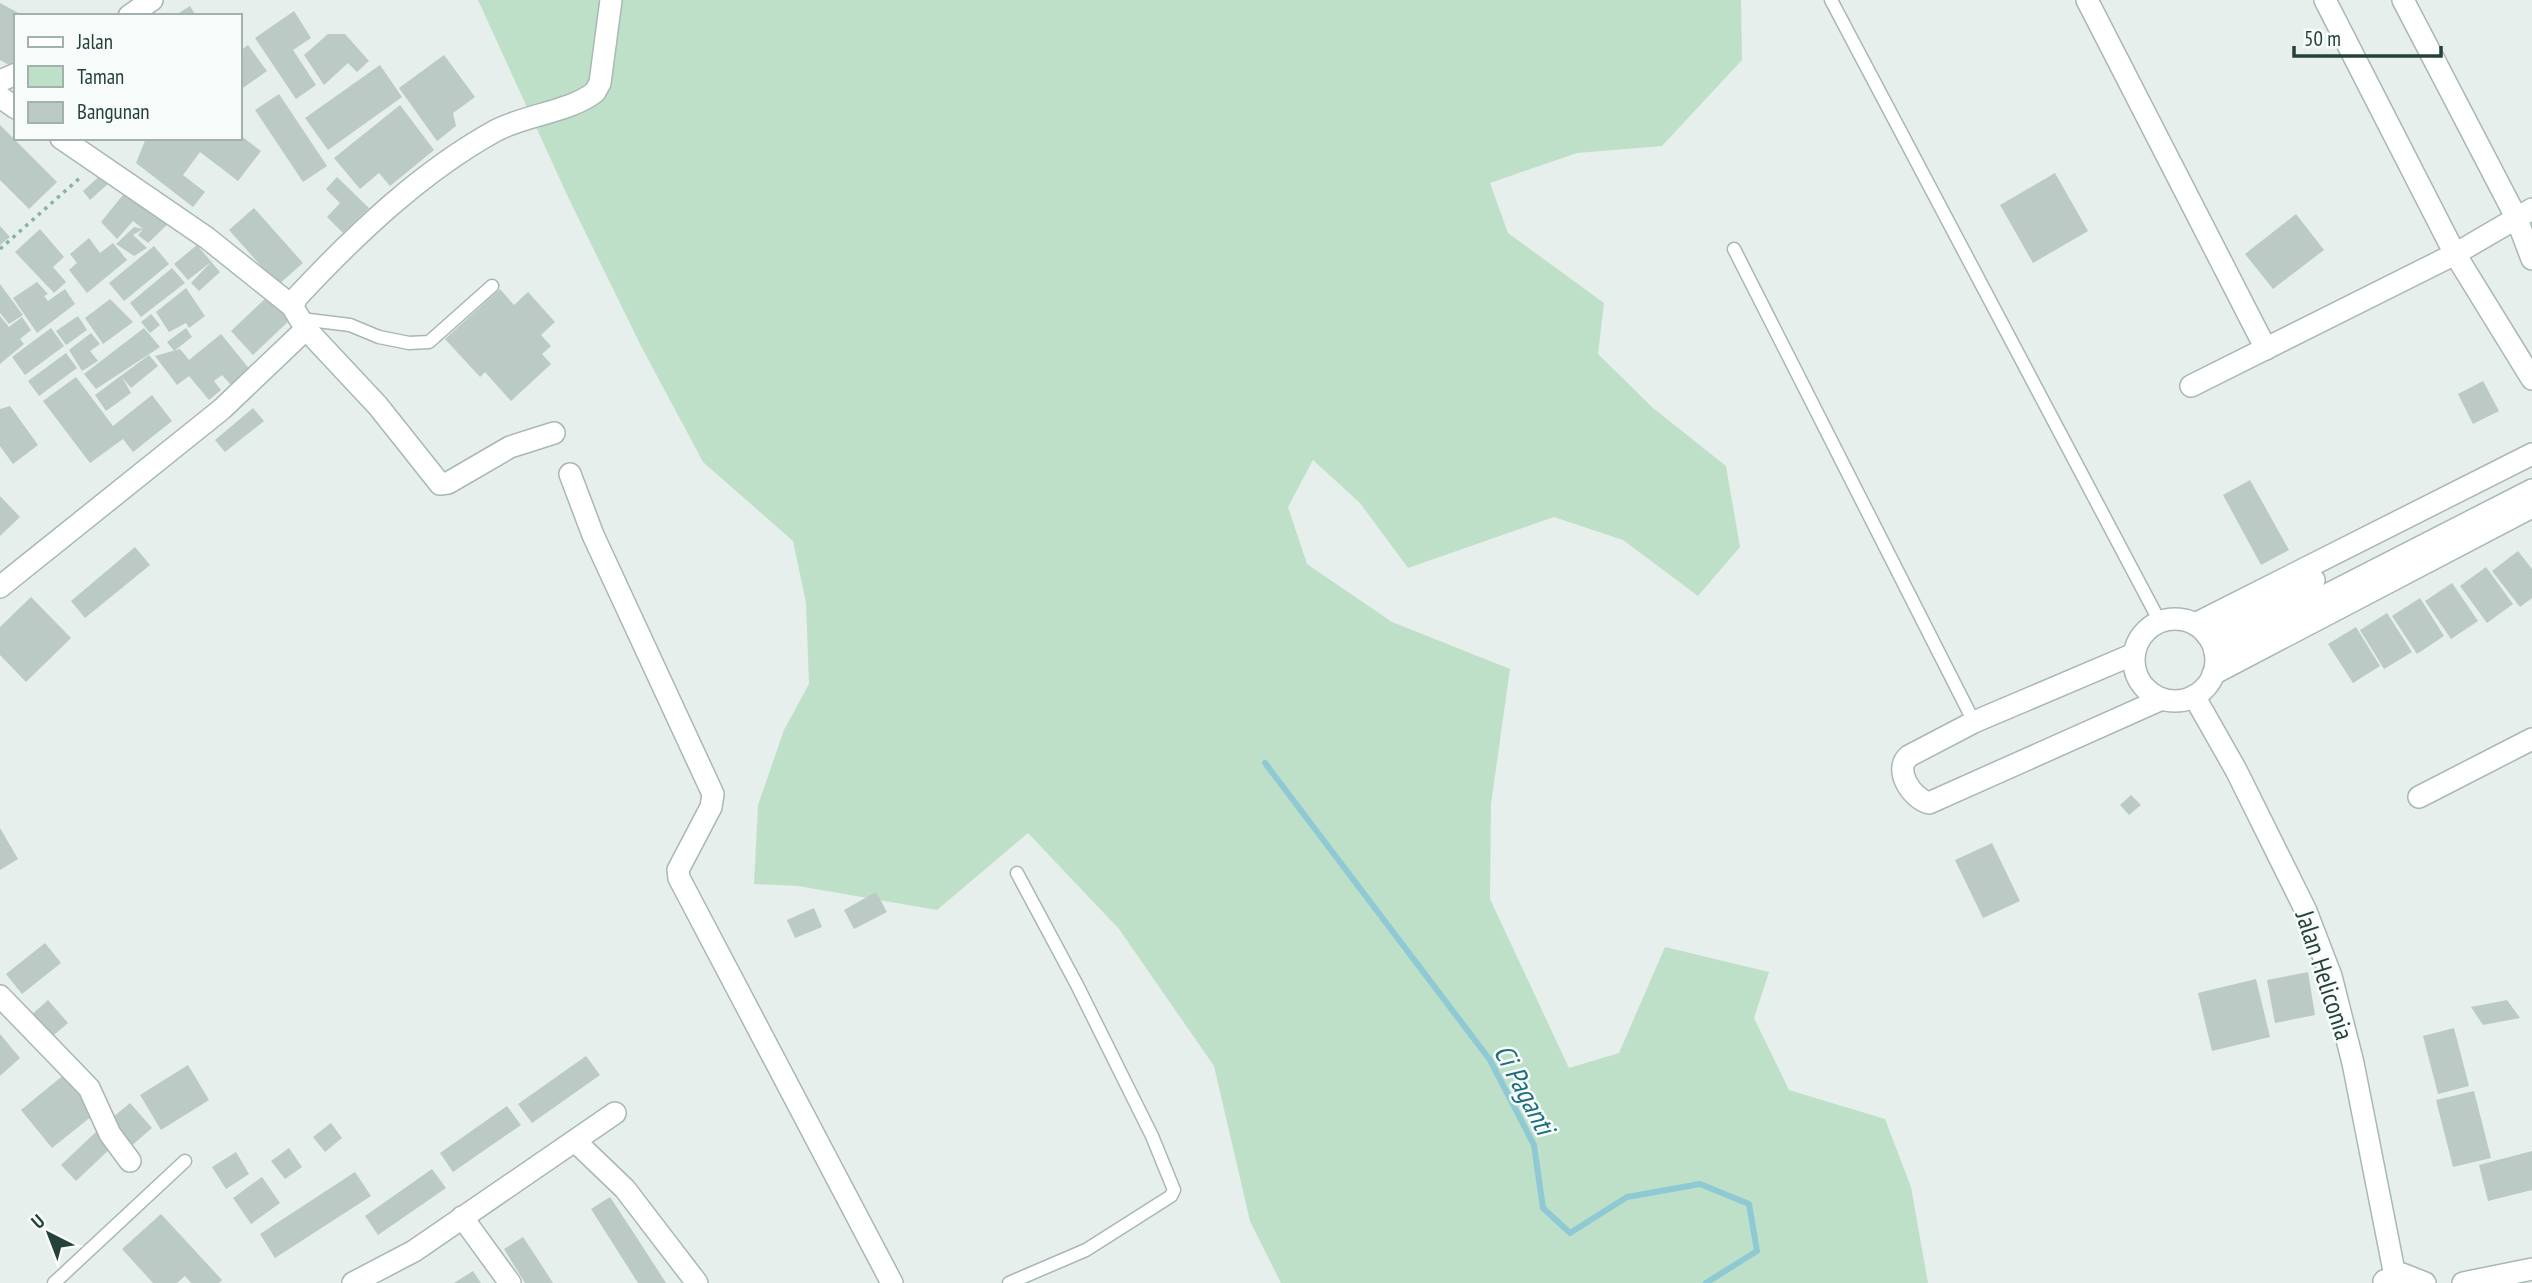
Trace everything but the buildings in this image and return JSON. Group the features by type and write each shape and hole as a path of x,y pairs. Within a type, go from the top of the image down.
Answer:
{"street":[{"path":"132,14 152,0"},
{"path":"0,587 222,409 300,318 298,296 354,240 441,164 497,129 595,92 600,83 611,0"},
{"path":"2087,0 2266,349"},
{"path":"2325,0 2455,254 2532,379"},
{"path":"2403,0 2524,213 2532,259"},
{"path":"64,140 207,238 300,318 378,406 443,486 510,447 554,433"},
{"path":"2191,386 2455,254 2524,213"},
{"path":"2206,637 2532,454"},
{"path":"2206,637 2532,468"},
{"path":"570,474 593,535 713,794 711,807 678,870 684,892 892,1283"},
{"path":"2206,637 2532,490"},
{"path":"2134,654 1974,722 1901,762 1900,768 1913,792 1922,801 1929,803 2162,699 2183,700 2194,696 2206,687 2213,674 2532,507"},
{"path":"2162,699 2140,681 2134,654 2139,640 2160,622 2178,619 2206,637 2213,674"},
{"name":"Jalan Heliconia","path":"2194,696 2236,771 2306,911 2331,976 2353,1063 2389,1279"},
{"path":"2419,797 2532,740"},
{"path":"0,996 84,1081 110,1134 130,1161"},
{"path":"353,1283 414,1251 615,1113"},
{"path":"575,1142 625,1189 697,1283"},
{"path":"462,1217 510,1283"},
{"path":"2463,1283 2532,1269"},
{"path":"2389,1279 2409,1275 2425,1283"}],"lane":[{"path":"1831,0 2160,622"},
{"path":"1734,249 1974,722"},
{"path":"300,318 350,324 379,337 409,343 429,342 492,286"},
{"path":"1009,1283 1086,1250 1171,1196 1174,1190 1152,1136 1088,1006 1017,873"},
{"path":"54,1283 185,1161"}],"path":[{"path":"0,249 97,163"}],"green space":[{"path":"478,0 1741,0 1742,60 1662,146 1577,153 1490,183 1508,233 1604,303 1598,354 1653,408 1726,466 1740,547 1698,596 1623,540 1554,517 1408,568 1360,503 1313,460 1288,507 1307,564 1392,622 1510,669 1491,804 1490,899 1569,1068 1619,1053 1665,947 1769,972 1754,1018 1789,1090 1885,1119 1911,1187 1928,1283 1281,1283 1250,1221 1214,1066 1119,929 1028,833 937,910 798,886 754,884 758,805 784,730 809,684 806,603 793,541 703,462 641,346 568,197"}],"waterway":[{"name":"Ci Paganti","path":"1265,763 1490,1060 1534,1145 1543,1208 1570,1233 1627,1197 1700,1184 1749,1204 1757,1251 1706,1283"}]}
